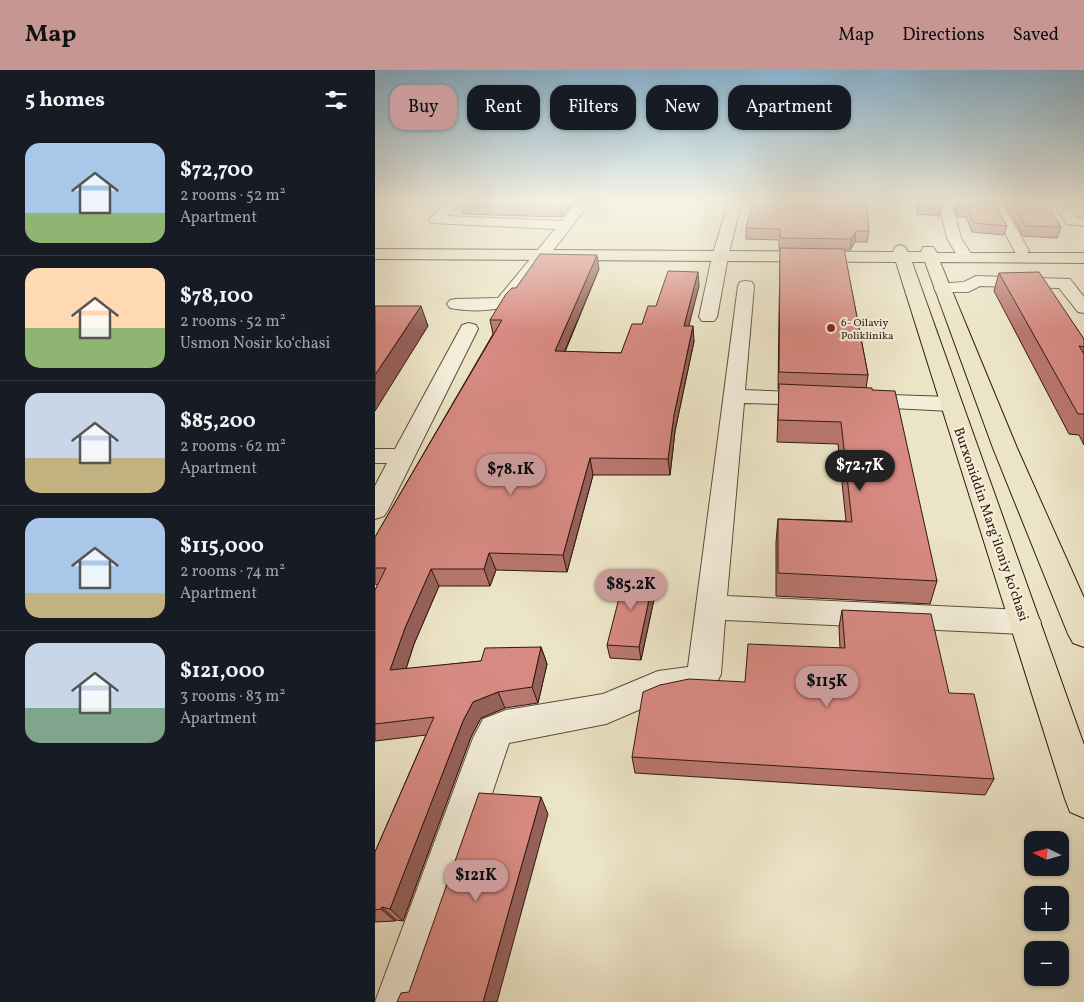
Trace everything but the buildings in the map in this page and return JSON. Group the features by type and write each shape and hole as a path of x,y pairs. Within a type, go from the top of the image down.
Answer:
{"main road":[{"path":"962,254 1021,251 1084,251"},
{"path":"375,254 819,258 901,253 1084,258"},
{"name":"Burxoniddin Marg’iloniy ko’chasi","path":"901,253 1084,799"},
{"path":"929,254 1005,448 1084,634"}],"street":[{"path":"456,304 494,305 504,302 553,243"},
{"path":"709,317 724,243"},
{"path":"958,243 962,254"},
{"path":"1017,243 1021,251"},
{"path":"942,288 967,286 976,281 1084,283"},
{"path":"1065,283 1084,308"},
{"path":"398,1002 491,738 496,731 506,726 606,709 658,686 697,680 704,674 746,286"},
{"path":"375,510 469,329"},
{"path":"733,396 951,404"},
{"path":"375,456 403,456"},
{"path":"711,606 1025,622"}],"place":[{"name":"6- Oilaviy Poliklinika","path":"831,328"}]}
